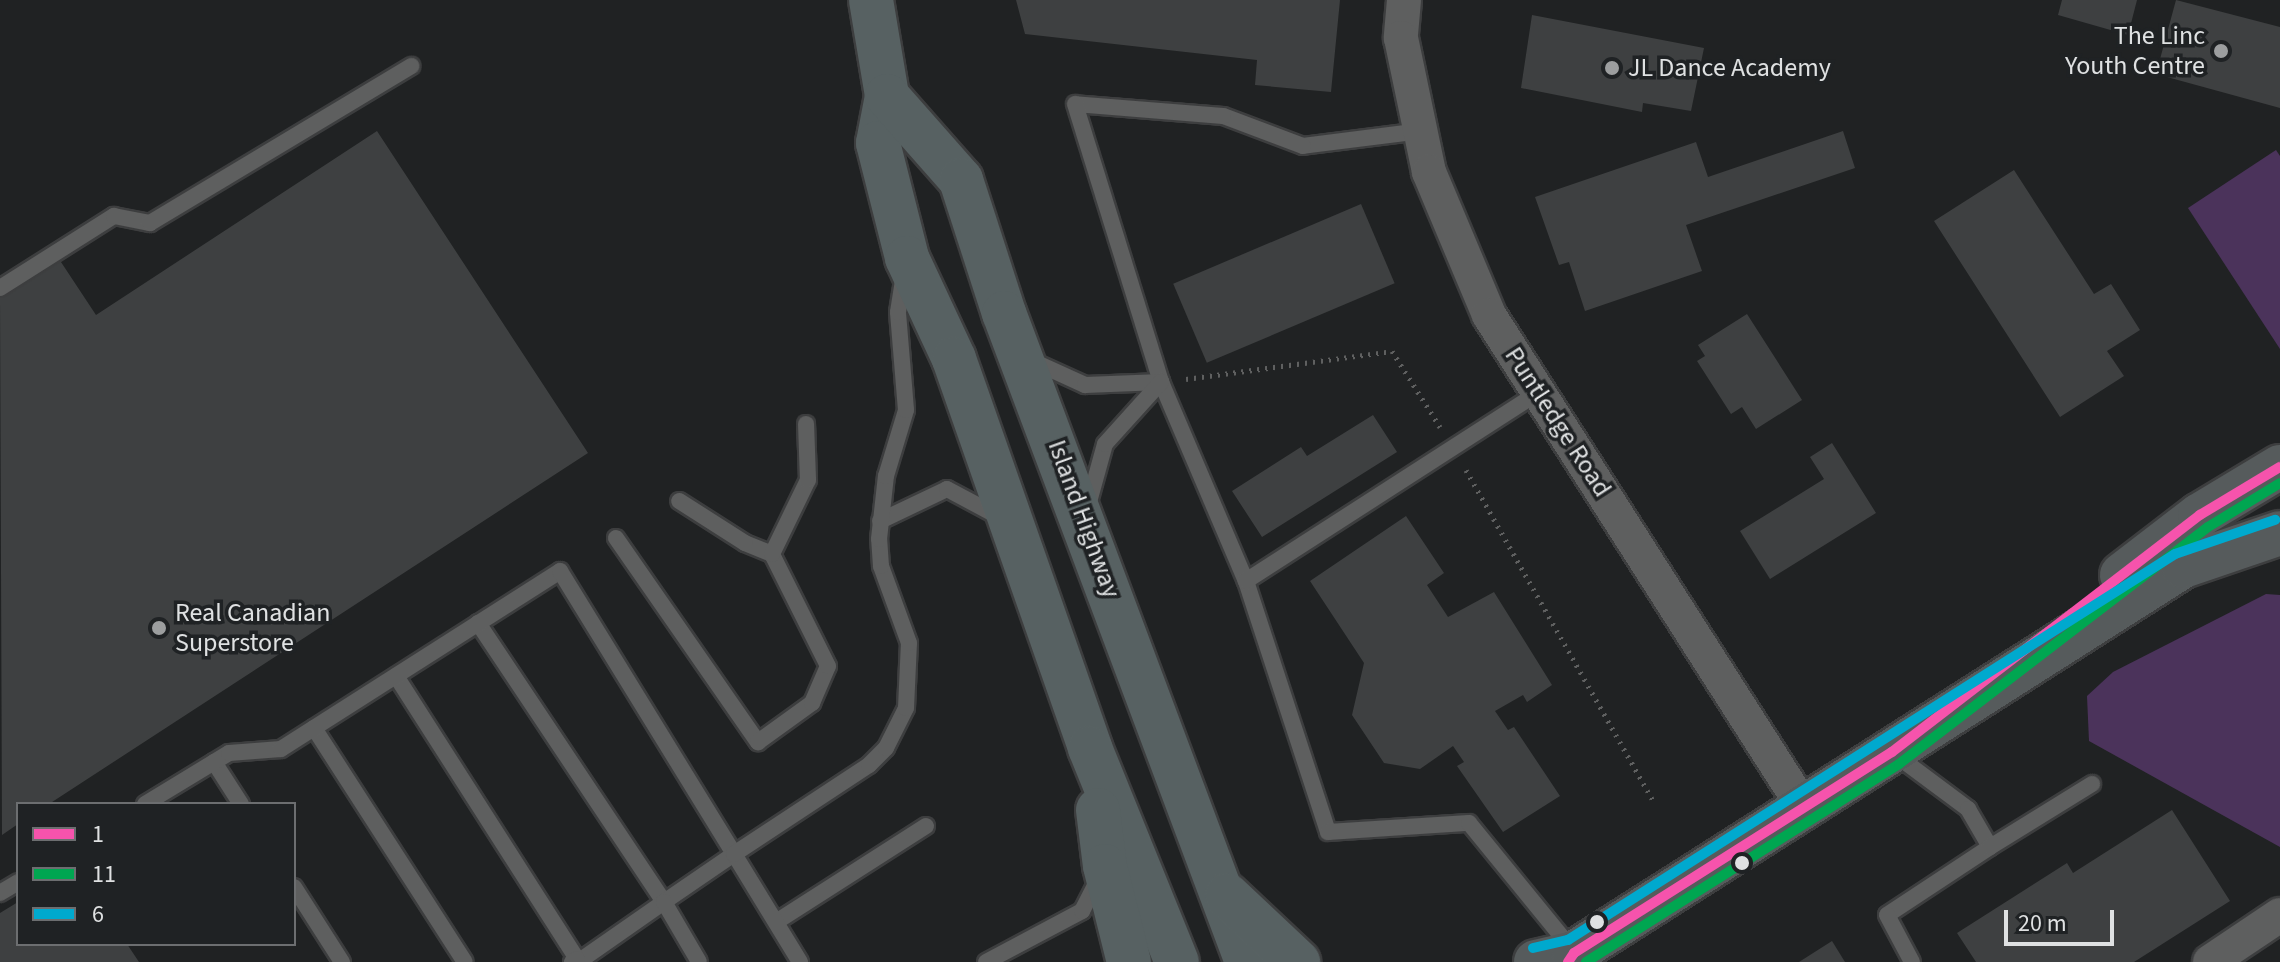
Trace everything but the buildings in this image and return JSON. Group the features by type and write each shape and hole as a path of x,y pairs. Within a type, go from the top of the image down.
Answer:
{"main road":[{"path":"871,0 887,96 878,143 907,258 954,359 1090,748 1177,962"},
{"name":"Island Highway","path":"887,96 961,180 1247,962"},
{"path":"1892,752 2200,515 2280,467"},
{"path":"1572,957 2183,566 2280,533"},
{"path":"2183,566 2280,557"},
{"path":"1090,748 1105,866 1129,962"},
{"path":"1216,883 1298,962"}],"street":[{"name":"Puntledge Road","path":"1404,0 1401,38 1429,172 1489,315 1804,808"},
{"path":"2210,962 2280,915"}],"lane":[{"path":"0,288 114,216 150,223 411,66"},
{"path":"1421,131 1303,146 1223,116 1075,104 1161,382 1246,581 1328,832 1469,823 1572,957"},
{"path":"396,676 576,961 869,765 897,729 906,708 911,662 881,566 880,521 906,410 898,312 907,258"},
{"path":"1023,356 1085,385 1161,382"},
{"path":"1084,517 1105,444 1161,382"},
{"path":"1246,581 1539,392"},
{"path":"772,554 808,480 806,424"},
{"path":"880,521 947,489 981,503 1012,527"},
{"path":"616,538 758,742 812,703 828,666 772,554 745,543 679,501"},
{"path":"148,802 229,753 281,749 560,571 800,962"},
{"path":"478,623 664,902 699,962"},
{"path":"314,728 465,962"},
{"path":"1892,752 1968,809 1990,847"},
{"path":"214,762 240,802"},
{"path":"1912,962 1887,915 2092,784"},
{"path":"776,922 926,826"},
{"path":"986,962 1082,911 1105,866"},
{"path":"296,890 342,962"}],"path":[{"path":"1161,382 1392,351 1453,447 1653,800"}],"shaded area":[{"path":"2276,150 2280,156 2280,349 2188,208"},
{"path":"2266,594 2280,595 2280,847 2089,741 2087,696 2113,672"}],"transit line":[{"name":"1","path":"1568,962 1574,953 1892,752 2200,515 2280,467"},
{"name":"11","path":"1586,962 1899,764 2208,527 2280,483"},
{"name":"6","path":"1533,948 1568,940 2175,554 2275,520"}],"place":[{"name":"The Linc Youth Centre","path":"2221,51"},
{"name":"JL Dance Academy","path":"1612,68"},
{"name":"Real Canadian Superstore","path":"159,628"}]}
